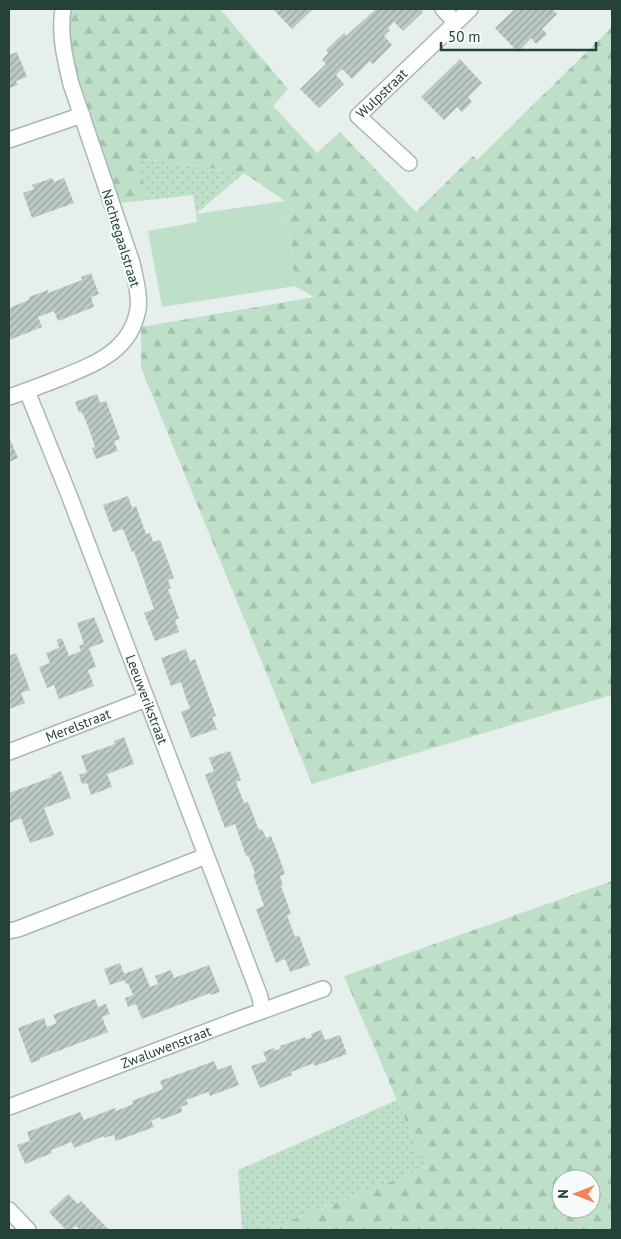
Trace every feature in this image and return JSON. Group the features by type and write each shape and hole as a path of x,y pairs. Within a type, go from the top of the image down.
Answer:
{"street":[{"name":"Nachtegaalstraat","path":"9,397 89,366 110,354 123,342 133,327 138,307 137,287 132,263 82,115 64,54 60,25 63,9"},
{"path":"443,9 455,22"},
{"name":"Wulpstraat","path":"409,163 358,116 470,9"},
{"path":"9,140 82,115"},
{"name":"Leeuwerikstraat","path":"27,391 69,495 260,997 262,1011"},
{"name":"Merelstraat","path":"9,752 146,699"},
{"path":"9,931 206,856"},
{"name":"Zwaluwenstraat","path":"9,1107 323,989"},
{"path":"9,1210 28,1230"}],"green space":[{"path":"71,9 220,9 288,89 273,106 317,153 340,132 416,212 473,156 477,160 612,27 612,695 312,784 141,368 141,327 314,297 295,286 285,201 244,173 137,158 148,200 119,203 72,60 67,35"},
{"path":"136,158 244,173 196,214 193,195 148,200"},
{"path":"285,201 295,286 162,307 148,231 197,222 196,214"},
{"path":"612,881 612,1230 266,1230 426,1168 344,976"},
{"path":"397,1100 426,1168 266,1230 242,1230 238,1170"}],"building":[{"path":"313,9 292,29 274,10"},
{"path":"376,9 420,9 423,12 403,31 394,22 384,36 392,45 373,64 370,61 352,79 342,69 336,75 344,84 319,108 300,89 326,64 322,60 328,53 326,50 344,33 346,36"},
{"path":"515,9 552,9 557,14 542,29 547,34 536,44 531,38 518,52 495,28"},
{"path":"17,52 27,77 16,81 18,85 9,88 9,55"},
{"path":"460,59 482,83 468,97 472,102 462,112 457,107 444,120 421,97"},
{"path":"52,178 54,182 64,178 74,203 32,218 23,193 34,189 32,185"},
{"path":"91,273 99,294 91,297 94,307 58,321 54,311 38,317 42,327 9,340 9,308 29,300 29,297 48,290 48,293 82,280 81,277"},
{"path":"97,394 100,403 106,401 120,439 114,441 118,451 96,459 92,448 95,447 89,429 82,412 79,413 75,402"},
{"path":"9,437 18,458 9,462"},
{"path":"128,496 132,508 136,506 146,534 150,533 153,542 160,540 174,578 168,580 171,588 168,589 179,618 175,620 179,632 155,641 144,613 154,609 134,551 132,552 123,529 113,532 103,505"},
{"path":"94,617 104,642 89,648 96,667 88,670 94,686 59,699 54,685 47,688 39,667 50,663 46,653 59,648 57,640 62,638 69,656 81,651 79,646 84,644 77,623"},
{"path":"186,649 190,661 195,659 216,716 212,717 217,729 191,738 181,712 190,708 181,682 171,686 161,658"},
{"path":"16,653 30,690 21,693 25,703 9,709 9,656"},
{"path":"124,737 134,764 107,774 112,787 91,795 87,783 82,784 79,775 87,772 81,756 115,744 114,741"},
{"path":"230,751 241,780 236,782 244,803 248,802 259,830 262,829 266,838 271,836 278,854 285,874 280,876 283,885 281,886 291,914 287,915 295,937 299,935 310,965 290,972 285,959 276,963 256,909 264,906 253,874 255,873 248,855 246,856 235,824 225,828 205,775 214,771 209,758"},
{"path":"61,771 71,798 44,808 54,835 30,843 21,818 9,823 9,793 52,777 51,775"},
{"path":"120,963 124,974 142,967 150,987 158,984 155,976 171,970 174,978 209,965 220,992 211,995 210,993 142,1019 136,1004 128,1007 125,998 133,995 128,983 126,984 124,980 110,985 104,969"},
{"path":"95,999 98,1007 106,1004 110,1014 102,1017 108,1032 31,1063 18,1028 44,1018 47,1027 57,1023 53,1015"},
{"path":"321,1030 325,1040 340,1035 347,1054 315,1066 314,1063 291,1072 292,1075 260,1088 251,1066 267,1061 263,1052 274,1048 275,1051 281,1048 280,1046 305,1037 306,1039 312,1037 311,1034"},
{"path":"214,1061 218,1070 231,1065 239,1085 210,1096 208,1092 186,1100 188,1104 181,1107 182,1112 161,1120 160,1117 151,1121 154,1127 116,1141 114,1135 104,1138 104,1136 74,1148 72,1142 51,1150 52,1153 25,1164 17,1145 30,1141 27,1132 80,1112 84,1120 115,1108 116,1111 133,1104 132,1101 163,1089 160,1081"},
{"path":"68,1194 78,1204 81,1201 109,1230 80,1230 76,1226 71,1230 66,1230 49,1212"}]}
